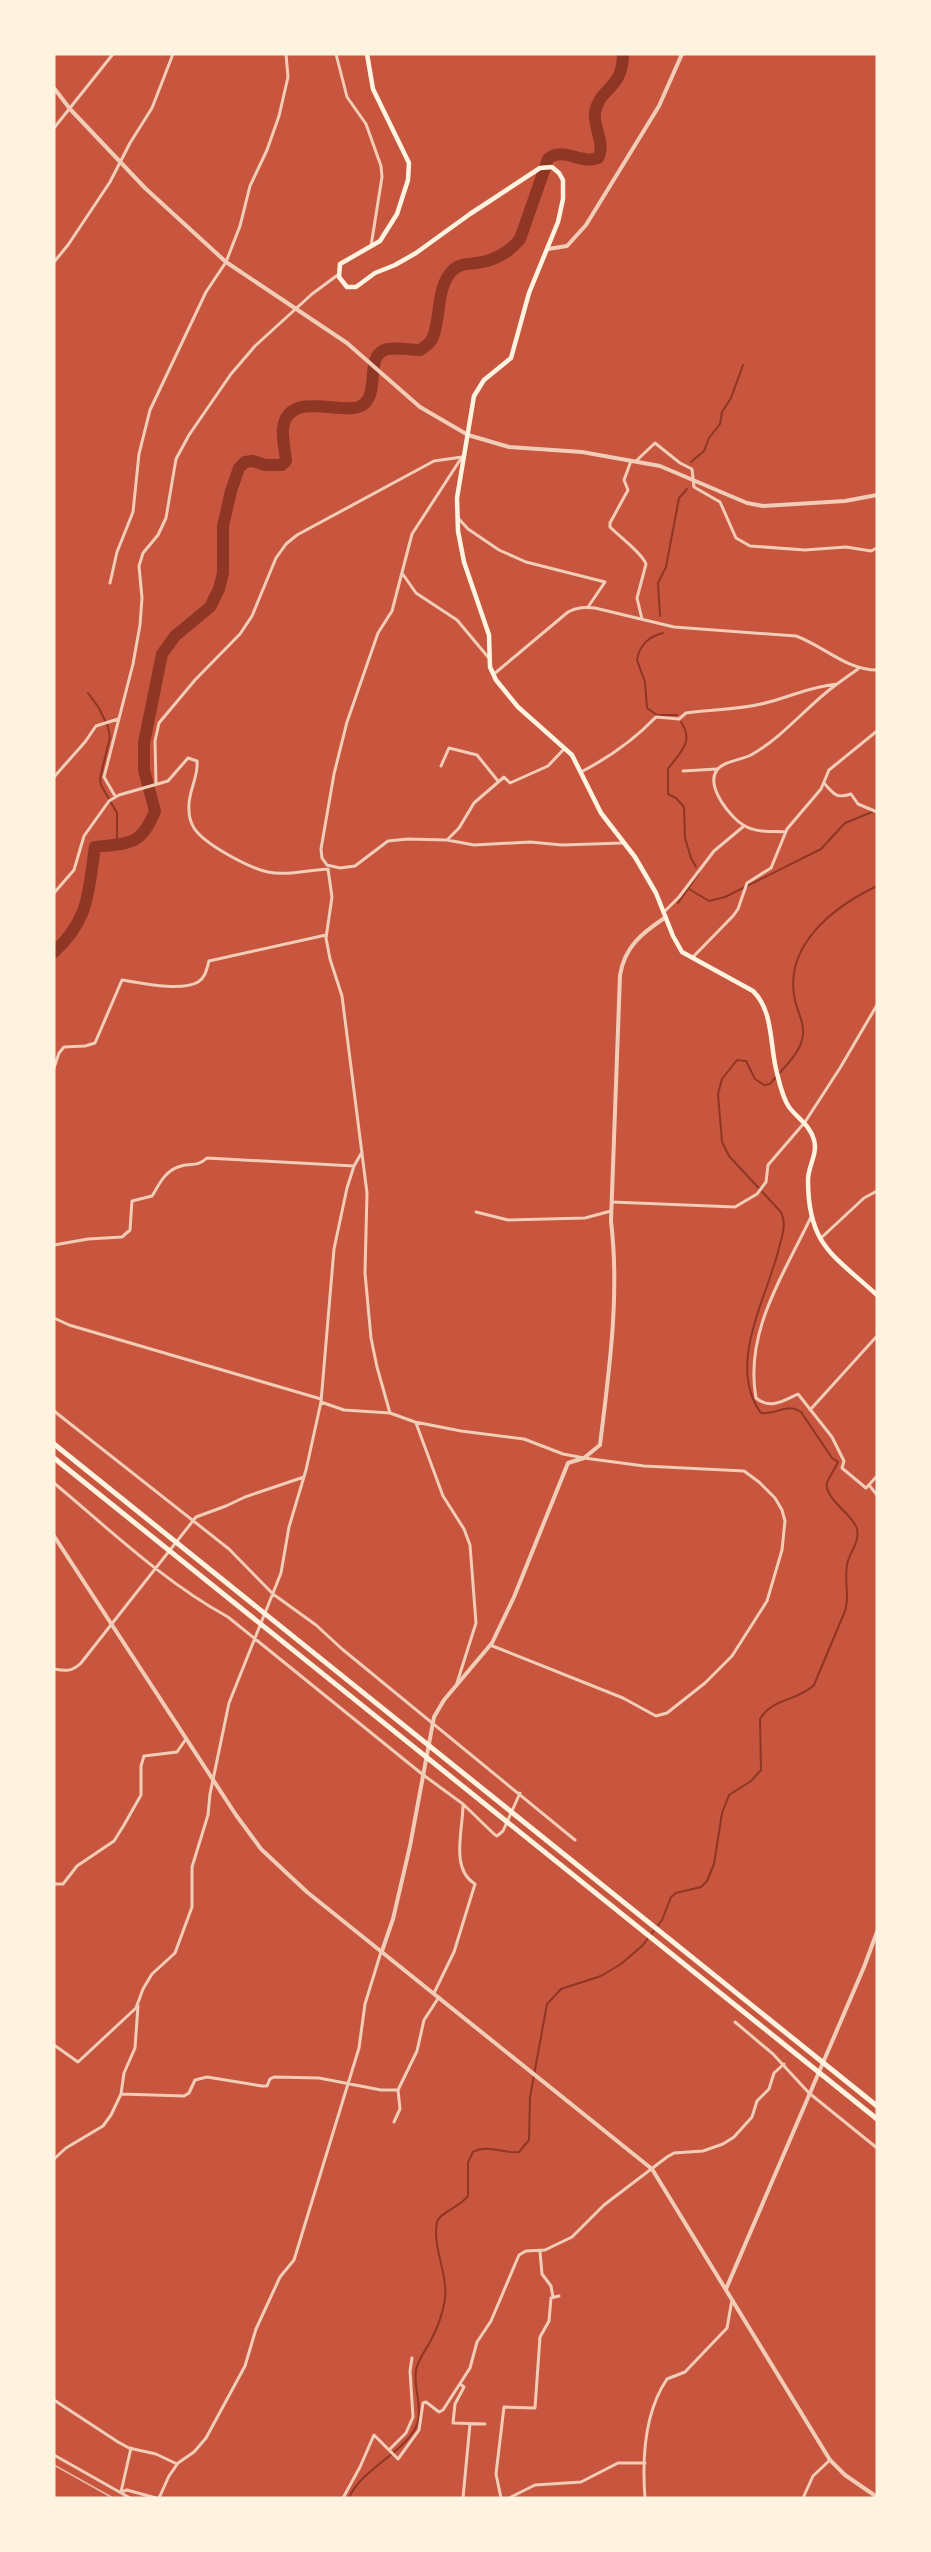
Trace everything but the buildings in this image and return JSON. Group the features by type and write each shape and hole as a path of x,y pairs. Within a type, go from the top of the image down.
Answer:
{"highway":[{"path":"54,1444 877,2106"},
{"path":"54,1458 599,1893 877,2119"}],"main road":[{"path":"367,54 369,77 373,89 409,163 408,180 402,202 380,240 340,264 339,274 342,283 347,287 356,287 375,273 416,253 470,214 546,166 559,172 563,180 563,199 558,222 529,293 511,358 484,380 474,396 463,456 458,516 464,562 489,635 489,659 494,674 518,707 566,748 581,772 601,813 635,857 656,893 677,945 691,959 762,999 777,1076 789,1107 805,1122 814,1139 816,1151 807,1181 812,1216 820,1239 834,1258 877,1295"}],"street":[{"path":"54,129 113,54"},
{"path":"54,262 110,182 130,143 152,108 173,54"},
{"path":"110,583 117,552 133,512 139,454 150,410 202,299 226,262 240,226 250,186 267,150 279,116 288,77 286,54"},
{"path":"336,54 347,97 366,124 381,166 380,194 371,246"},
{"path":"548,249 567,246 586,225 659,106 682,54"},
{"path":"54,88 110,152 226,262 347,343 420,408 468,435 509,447 582,452 660,466 747,503 763,506 845,501 877,495"},
{"path":"114,797 104,777 133,664 140,625 142,598 139,566 144,553 158,535 166,518 176,459 189,435 231,374 255,346 312,294 339,274"},
{"path":"642,619 637,598 646,564 641,555 628,546 610,527 610,523 627,490 624,480 633,461 655,443 680,464 692,470 694,487 720,502 736,538 750,546 805,550 846,547 871,551 877,548"},
{"path":"390,1413 371,1338 365,1273 367,1193 342,996 330,959 326,935 332,897 331,868 327,865 321,849 334,774 347,722 378,633 392,611 412,534 463,456"},
{"path":"154,784 155,741 159,723 195,680 240,634 252,616 276,558 286,544 297,535 434,461 463,456"},
{"path":"458,516 468,530 499,550 537,566 605,582 588,607"},
{"path":"402,573 416,593 457,620 489,659"},
{"path":"494,674 568,612 575,608 588,607 674,627 796,636 858,669 877,670"},
{"path":"683,771 718,769 742,760 788,729 858,669"},
{"path":"581,772 612,756 637,737 656,717 679,719 686,713 746,707 769,702 809,688 838,684"},
{"path":"54,777 86,742 96,726 118,719"},
{"path":"691,959 733,916 738,909 742,891 751,878 771,868 786,832 824,783 832,766 877,731"},
{"path":"441,766 449,748 477,754 498,781"},
{"path":"447,840 459,828 474,802 498,781 504,777 510,783 548,766 566,748"},
{"path":"54,892 74,870 84,836 109,801 144,786 168,781 183,761 192,758 197,761 198,768 189,794 192,826 201,837 220,849 268,872 355,866 388,841 447,840 474,845 530,842 562,845 623,843"},
{"path":"718,769 714,780 721,803 744,826 760,831 786,832"},
{"path":"824,783 836,796 840,798 851,794 858,804 877,813"},
{"path":"120,2492 127,2490 157,2498 177,2464 194,2452 206,2438 245,2366 256,2329 280,2277 294,2260 359,2048 365,2004 393,1919 410,1846 433,1721 456,1684 490,1645 514,1597 568,1463 584,1458 600,1445 613,1342 615,1253 611,1211 621,967 631,944 665,914 714,851 744,826"},
{"path":"54,1068 59,1053 64,1047 94,1043 122,980 153,985 190,985 199,982 205,976 209,961 283,947 326,935"},
{"path":"612,1203 735,1207 757,1194 764,1187 768,1165 805,1122 877,1005"},
{"path":"54,2159 66,2148 103,2126 121,2094 124,2073 135,2048 139,2003 143,1989 152,1974 175,1953 192,1907 192,1867 208,1815 231,1697 281,1573 289,1527 304,1477 321,1400 330,1318 330,1272 334,1249 354,1166 362,1152"},
{"path":"54,1245 88,1239 122,1237 130,1230 132,1201 152,1196 156,1184 176,1167 199,1165 207,1158 354,1166"},
{"path":"820,1239 864,1198 877,1191"},
{"path":"476,1212 496,1219 532,1220 585,1218 611,1211"},
{"path":"812,1216 774,1288 761,1327 753,1366 756,1398 770,1406 798,1394 832,1437 844,1461 842,1468 866,1488 877,1476"},
{"path":"54,1318 69,1325 321,1400 344,1410 390,1413 415,1422 461,1431 524,1439 584,1458 645,1466 744,1471 759,1482 783,1510 786,1521 783,1550 767,1600 732,1656 705,1683 667,1713 656,1716 623,1698 490,1645"},
{"path":"810,1410 877,1336"},
{"path":"54,1411 230,1550 273,1594 316,1625 342,1649 433,1721 575,1840"},
{"path":"415,1422 448,1506 464,1529 471,1555 476,1623 456,1684"},
{"path":"54,1669 66,1671 75,1669 196,1517 304,1477"},
{"path":"54,1483 157,1568 201,1602 228,1617 254,1641 463,1804 497,1836 503,1831 520,1793"},
{"path":"869,1485 877,1495"},
{"path":"54,1536 249,1834 279,1868 652,2169 830,2460 844,2475 877,2497"},
{"path":"54,1884 63,1884 77,1866 114,1841 141,1796 141,1766 144,1756 177,1752 186,1739"},
{"path":"434,1993 454,1952 475,1884 467,1879 460,1863 463,1804"},
{"path":"726,2289 749,2241 877,1932"},
{"path":"394,2122 400,2109 398,2090 417,2051 424,2020 439,1997"},
{"path":"54,2045 78,2062 139,2003"},
{"path":"735,2022 784,2064 809,2093 877,2148"},
{"path":"343,2498 374,2435 397,2458 416,2437 422,2421 423,2403 426,2402 439,2412 443,2410 470,2368 477,2342 491,2321 515,2261 526,2251 540,2251 572,2237 604,2205 674,2153 703,2151 723,2144 734,2137 752,2117 757,2101 769,2089 774,2073 784,2064"},
{"path":"121,2094 184,2096 189,2093 195,2080 200,2077 267,2086 270,2079 274,2077 289,2076 348,2083 381,2090 398,2090"},
{"path":"501,2498 496,2474 504,2407 535,2408 540,2337 549,2321 551,2298 553,2298 551,2286 542,2274 540,2251"},
{"path":"553,2298 559,2296"},
{"path":"645,2498 646,2436 664,2384 667,2379 685,2372 727,2328 732,2298"},
{"path":"389,2450 412,2424 410,2371 412,2358"},
{"path":"460,2384 464,2387 455,2404 453,2423 485,2424"},
{"path":"54,2401 131,2448 156,2454 177,2464"},
{"path":"463,2498 470,2424"},
{"path":"120,2492 131,2448"},
{"path":"54,2455 130,2498"},
{"path":"803,2498 813,2476 830,2460"},
{"path":"509,2498 535,2485 575,2484 618,2463 645,2463"},
{"path":"523,2491 524,2498"}],"waterway":[{"path":"54,952 66,940 81,916 88,891 95,847 133,841 145,831 155,811 144,770 144,743 162,654 175,636 210,607 219,589 223,573 223,526 239,468 245,462 253,461 265,465 282,465 286,461 283,428 288,416 296,409 307,406 356,408 369,398 376,357 381,352 392,348 420,350 429,343 435,329 441,293 453,270 500,256 520,239 548,159 560,154 592,160 598,158 601,147 595,112 601,97 619,74 623,54"},
{"path":"691,462 704,451 709,438 720,424 722,412 731,398 743,365"},
{"path":"660,616 658,583 666,567 679,498 687,489"},
{"path":"663,633 646,642 637,660 645,682 647,708 657,715 677,715"},
{"path":"88,693 99,708 110,737 100,778 101,785 117,813 117,845"},
{"path":"681,722 685,729 686,741 668,769 668,794 676,798 684,807 685,838 696,867"},
{"path":"689,889 709,901 725,897 821,849 845,823 877,810"},
{"path":"678,903 699,873"},
{"path":"349,2498 363,2478 406,2441 418,2421 416,2370 437,2326 445,2299 437,2241 437,2222 442,2215 468,2196 468,2162 473,2152 484,2149 519,2152 529,2140 530,2097 547,2004 561,1989 601,1976 621,1964 643,1945 662,1920 671,1897 676,1893 701,1887 707,1881 714,1864 722,1813 729,1795 751,1781 761,1770 760,1719 771,1707 800,1695 814,1685 845,1611 847,1565 858,1534 851,1518 834,1501 827,1489 827,1483 838,1462 832,1458 801,1412 786,1408 761,1413 751,1394 747,1374 752,1331 779,1248 784,1221 781,1212 729,1156 722,1142 718,1094 722,1079 737,1060 746,1061 755,1079 764,1085 770,1084 793,1058 803,1035 793,980 804,946 829,917 844,905 877,886"}],"railway":[{"path":"54,2465 113,2498"}]}
